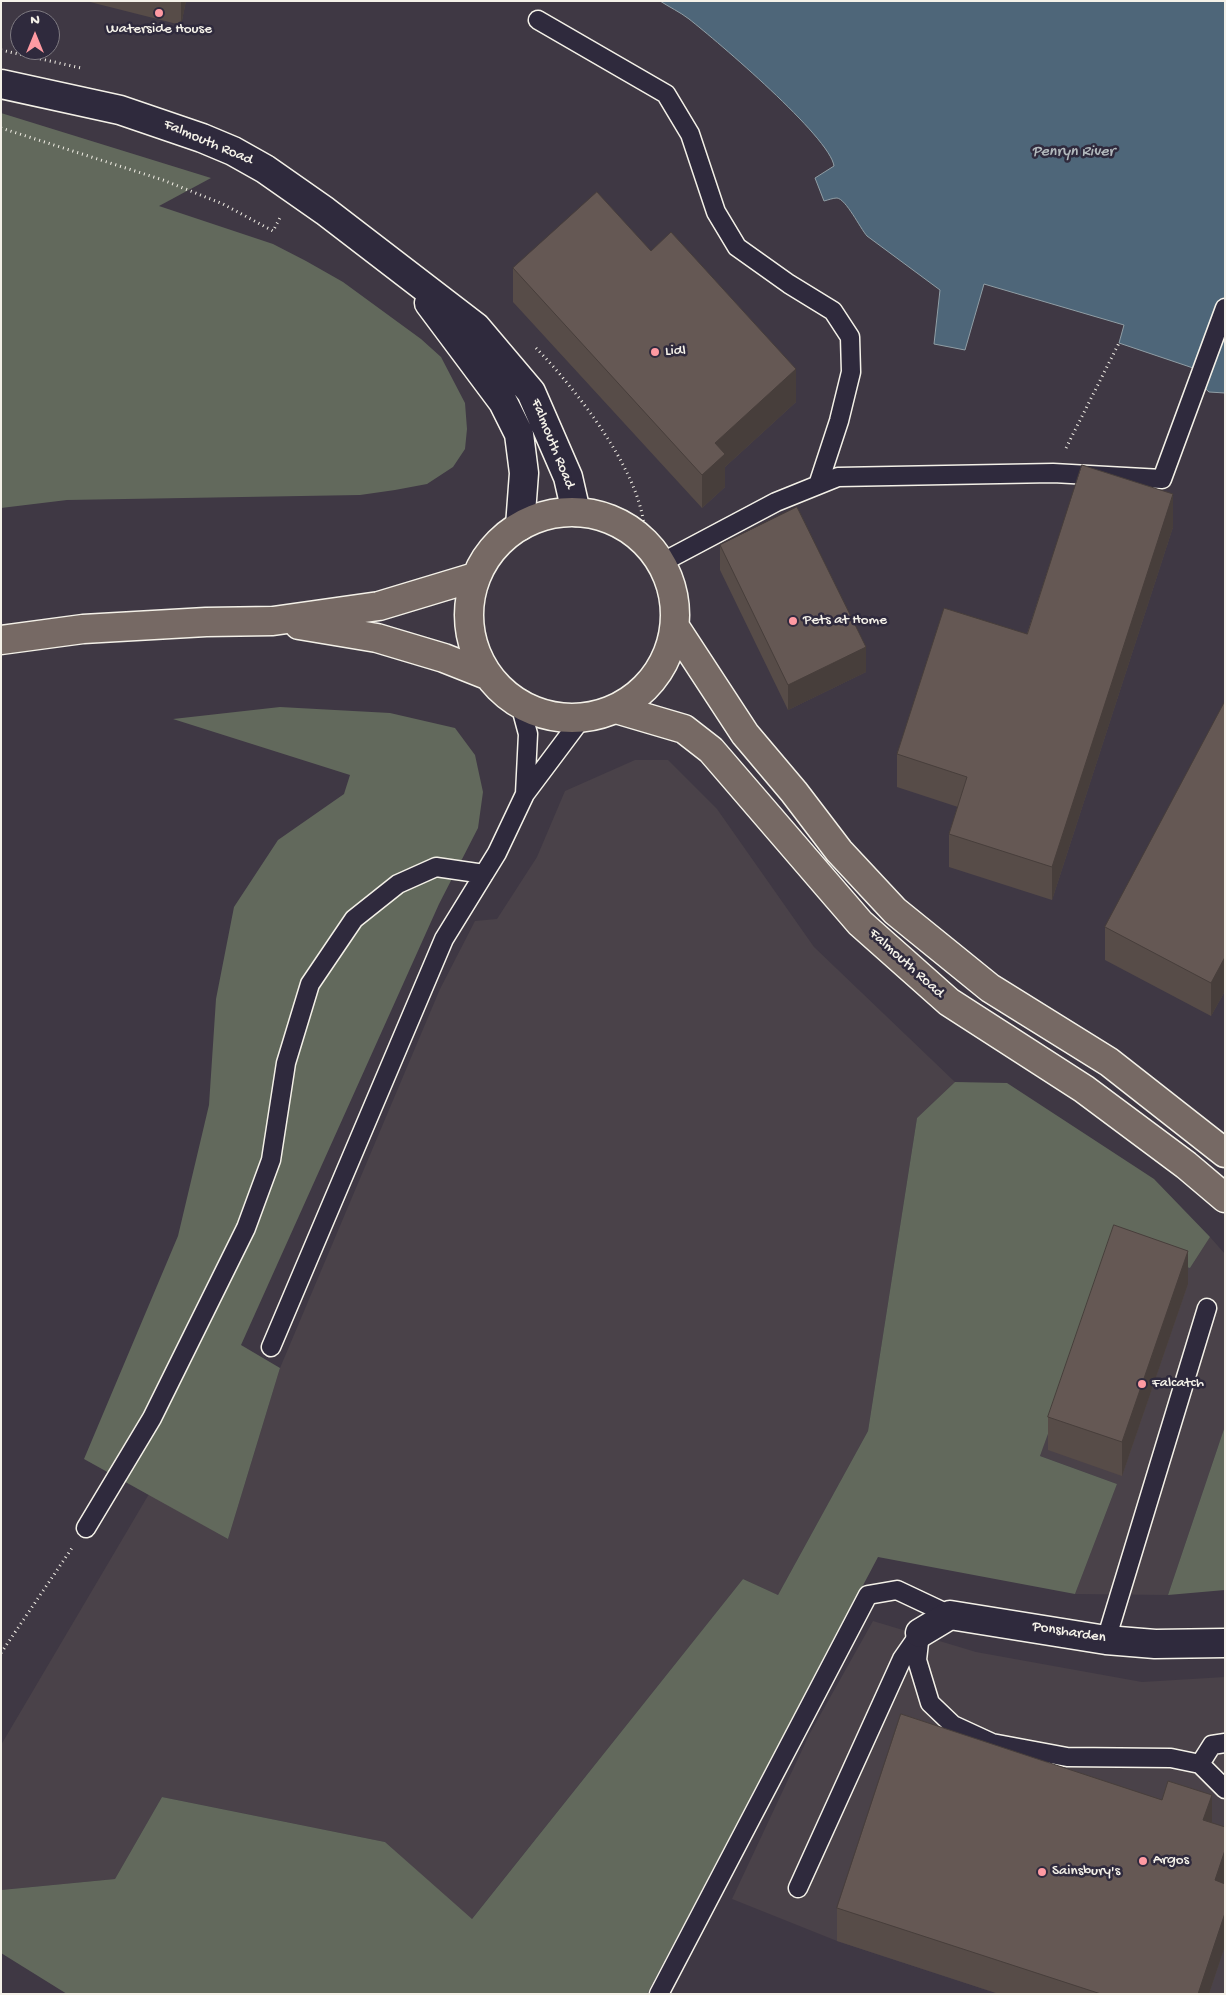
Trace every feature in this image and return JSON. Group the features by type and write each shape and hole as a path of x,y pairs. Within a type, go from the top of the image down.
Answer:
{"highway":[{"name":"Falmouth Road","path":"576,512 613,520 644,541 661,563 673,594 675,627 665,661 645,689 616,709 582,718 550,716 520,704 502,691 487,675 472,644 468,610 475,577 493,548 520,526 547,515 576,512"},
{"path":"1,640 83,629 206,622 273,621 379,606 475,577"},
{"path":"273,621 377,638 444,658 487,675"},
{"name":"Falmouth Road","path":"675,627 745,734 794,792 839,851 895,911 990,988 1109,1062 1225,1153"},
{"name":"Falmouth Road","path":"616,709 684,729 711,750 860,923 949,1002 1084,1089 1186,1165 1225,1198"}],"main road":[{"name":"Falmouth Road","path":"1,84 137,116 202,138 233,151 289,184 412,280 476,327 532,392 568,477 576,512"},
{"name":"Falmouth Road","path":"412,280 503,402 519,434 524,473 520,526"},
{"name":"Ponsharden","path":"950,1614 1106,1640 1155,1644 1225,1643"},
{"path":"920,1633 950,1614"}],"lane":[{"path":"538,20 666,94 690,134 716,212 737,247 789,284 833,311 850,337 851,372 839,421 818,485"},
{"path":"661,563 776,502 838,477 1053,473 1162,479 1225,308"},
{"path":"520,704 528,734 525,794"},
{"path":"271,1347 444,939 497,853 525,794 582,718"},
{"path":"86,1528 152,1418 246,1228 271,1160 286,1063 310,984 354,919 398,884 436,867 484,874"},
{"path":"1106,1640 1207,1308"},
{"path":"659,1994 868,1595 897,1590 950,1614"},
{"path":"920,1633 917,1660 930,1703 953,1725 992,1743 1066,1757 1171,1758 1200,1764 1225,1789"},
{"path":"798,1888 902,1659 920,1633"},
{"path":"1200,1764 1212,1746 1225,1743"}],"path":[{"path":"1,128 163,180 224,204 273,231"},
{"path":"1053,473 1119,343"},
{"path":"1,1653 86,1528"}],"shaded area":[{"path":"635,760 668,760 717,809 814,947 955,1082 917,1118 868,1431 778,1595 743,1579 471,1920 385,1842 162,1797 115,1879 1,1890 1,1745 149,1494 228,1539 280,1368 440,989 475,921 497,919 537,857 565,791"},
{"path":"1210,1237 1225,1254 1225,1426 1168,1595 1075,1594 1117,1484 1040,1456 1115,1248 1190,1268"},
{"path":"873,1621 976,1652 1142,1682 1225,1677 1225,1994 999,1994 837,1941 732,1899 810,1733"}],"green space":[{"path":"1,113 211,178 159,206 273,244 343,282 421,339 441,357 465,403 467,429 465,449 453,467 427,484 360,495 67,500 1,508"},
{"path":"280,707 390,713 455,728 475,755 483,792 478,828 439,904 241,1345 280,1368 228,1539 84,1459 178,1236 209,1105 216,999 234,907 278,840 344,794 350,775 173,719"},
{"path":"955,1082 1007,1083 1154,1179 1210,1237 1190,1268 1115,1249 1040,1456 1117,1484 1075,1594 878,1557 647,1994 67,1994 1,1953 1,1890 115,1879 162,1797 385,1842 472,1919 743,1579 778,1595 868,1431 917,1118"},
{"path":"1225,1426 1225,1590 1168,1595"}],"water":[{"name":"Penryn River","path":"660,1 1225,1 1225,393 1209,392 1196,380 1199,370 1119,343 1124,325 984,284 965,350 934,344 940,290 867,236 849,208 841,200 835,198 824,201 815,178 834,166 828,152 814,134 723,47 689,19"}],"building":[{"name":"Lidl","path":"597,192 651,251 671,232 796,369 715,443 725,454 702,475 513,268"},
{"path":"1082,465 1173,494 1052,867 949,834 967,777 897,754 944,608 1027,634"},
{"name":"Pets at Home","path":"797,507 866,647 788,685 720,545"},
{"path":"1225,701 1225,957 1211,983 1105,927"},
{"path":"1114,1225 1188,1251 1122,1442 1048,1417"},
{"name":"Sainsbury's","path":"901,1714 1162,1800 1168,1781 1212,1795 1203,1820 1225,1827 1225,1850 1215,1880 1225,1884 1225,1913 1198,1994 1101,1994 837,1908"}],"place":[{"name":"Waterside House","path":"159,13"},
{"name":"Lidl","path":"655,352"},
{"name":"Pets at Home","path":"793,621"},
{"name":"Falcatch","path":"1142,1384"},
{"name":"Argos","path":"1143,1861"},
{"name":"Sainsbury's","path":"1042,1872"}]}
